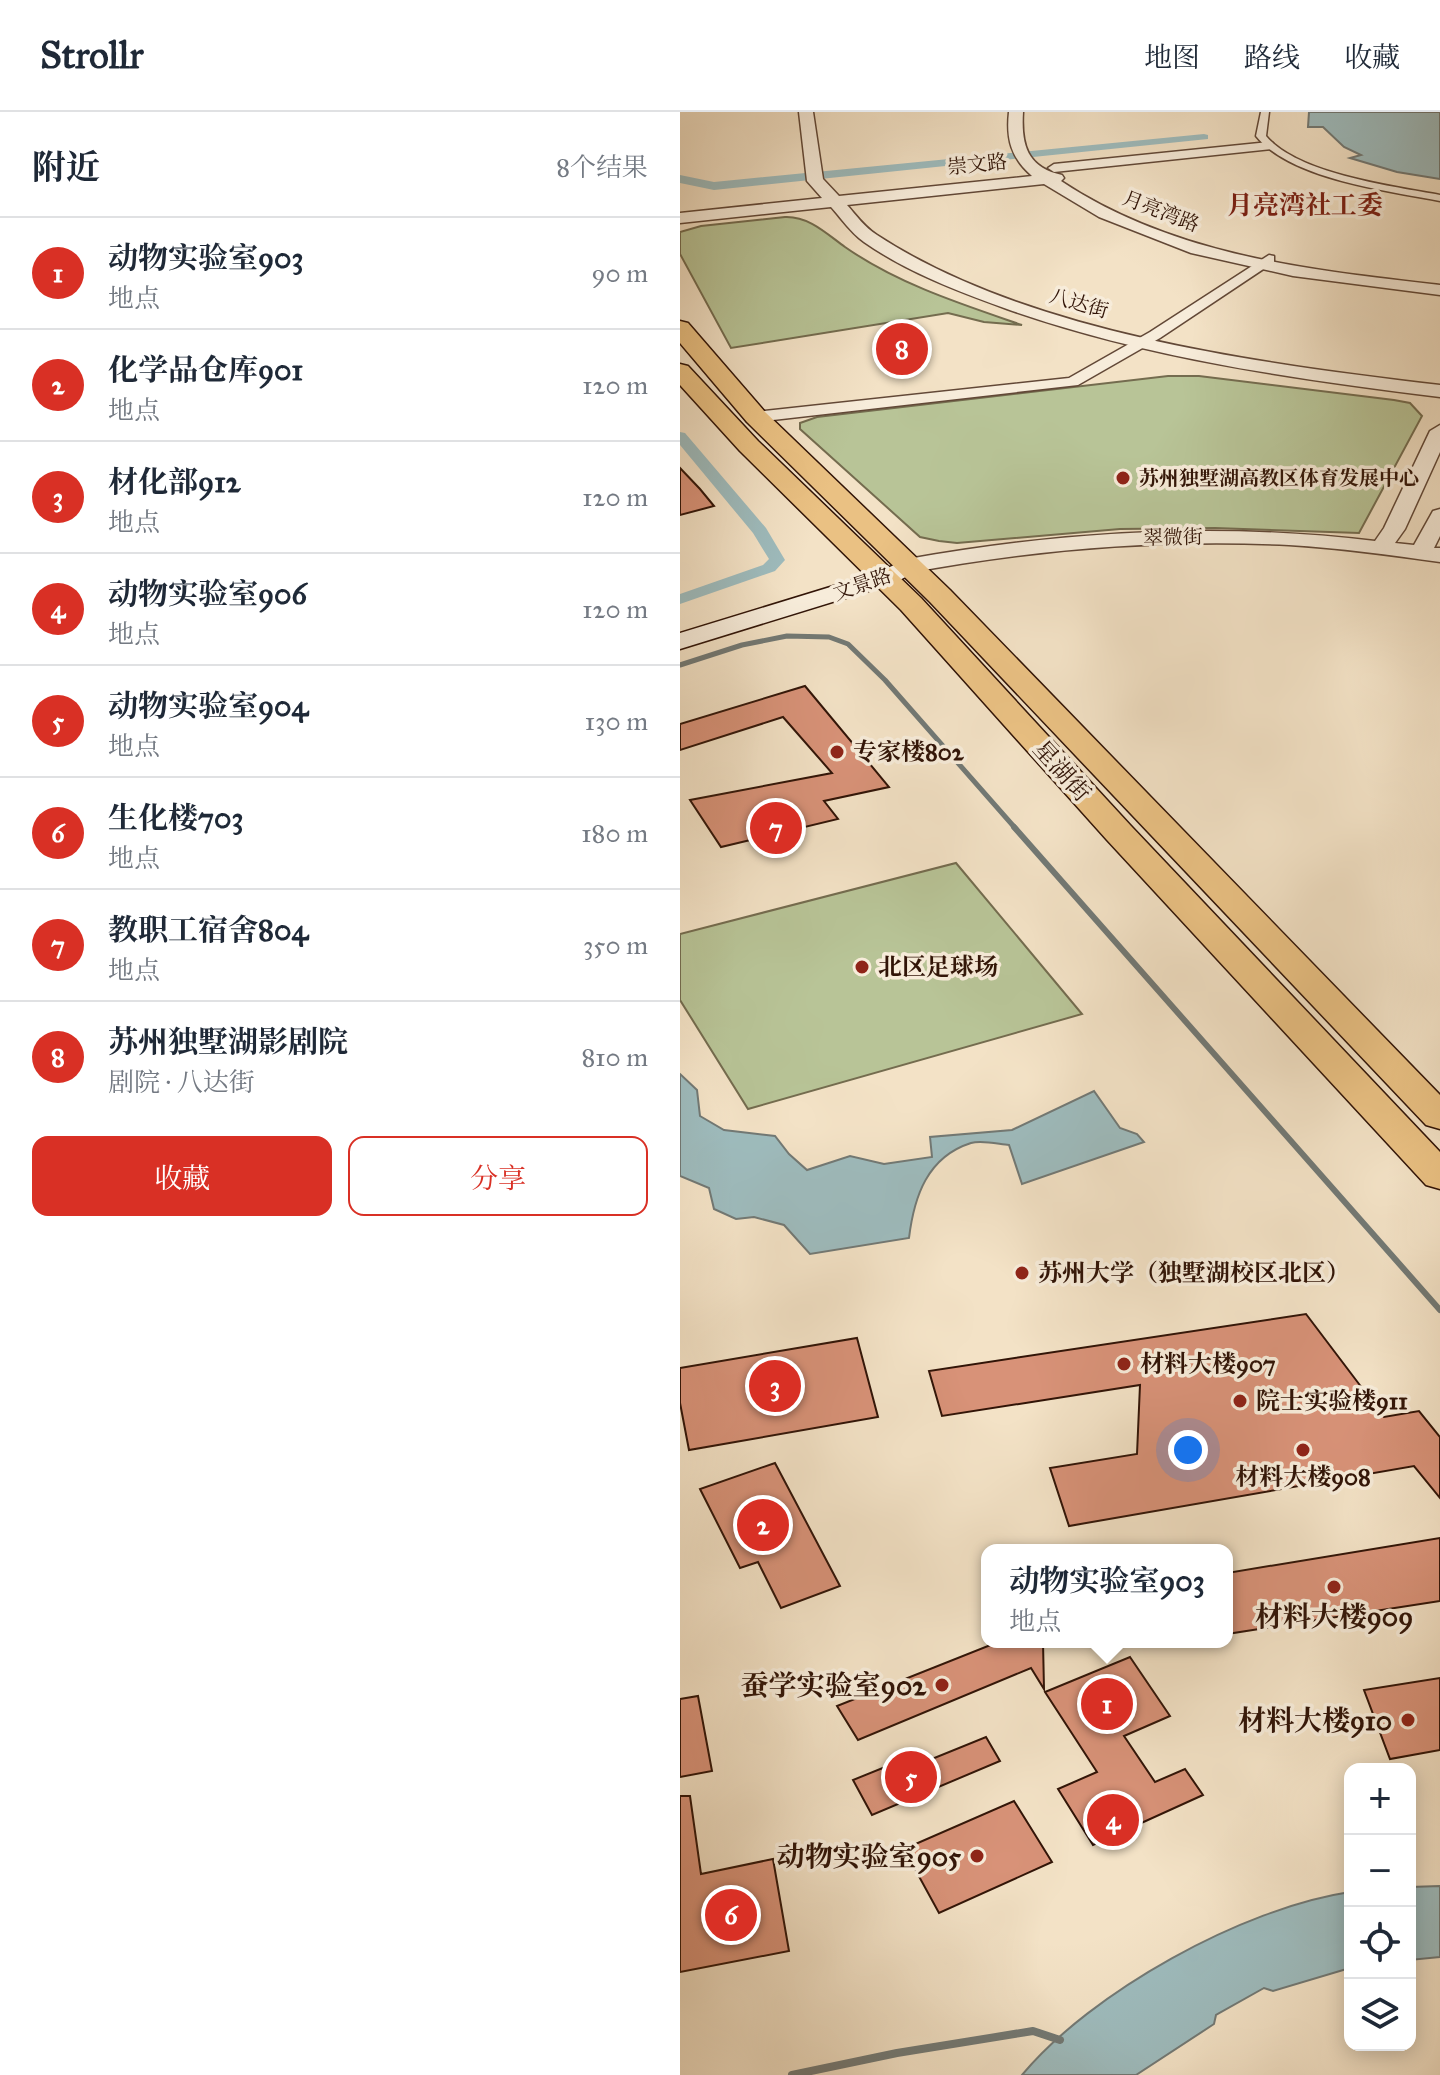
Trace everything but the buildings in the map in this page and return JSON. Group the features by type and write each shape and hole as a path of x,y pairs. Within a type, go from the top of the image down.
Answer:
{"main road":[{"name":"星湖街","path":"680,328 756,417 831,487 889,571 1440,1176"},
{"name":"星湖街","path":"680,371 738,435 889,571 1440,1117"},
{"name":"文景路","path":"680,626 889,571"},
{"name":"文景路","path":"680,641 889,571"}],"street":[{"path":"806,112 803,130 830,185"},
{"path":"1016,112 1014,131 1041,164"},
{"path":"1265,112 1261,125 1270,145 1351,179 1440,198"},
{"path":"823,113 820,129 830,185"},
{"name":"崇文路","path":"680,208 830,185 1270,145"},
{"name":"月亮湾路","path":"1041,164 1084,203 1131,226 1263,262 1440,290"},
{"name":"崇文路","path":"680,218 830,185"},
{"name":"八达街","path":"830,185 853,225 879,245 952,283 1008,305 1277,370 1440,391"},
{"path":"756,417 1073,382 1148,339 1263,262"},
{"name":"月亮湾路","path":"1263,262 1440,282"},
{"name":"八达街","path":"1148,339 1286,362 1440,381"},
{"path":"1381,547 1394,529 1440,431"},
{"path":"1430,554 1440,515"},
{"name":"翠微街","path":"889,571 1023,547 1126,538 1261,537 1430,554"}],"green space":[{"path":"785,217 810,223 886,272 953,301 1022,325 984,322 948,313 731,348 680,254 680,232 701,226"},
{"name":"苏州独墅湖高教区体育发展中心","path":"1168,376 1199,376 1394,400 1410,403 1422,416 1359,533 1215,528 1120,529 957,543 920,537 800,429 800,423 817,417"},
{"name":"北区足球场","path":"956,863 1082,1014 748,1109 680,1000 680,934"}],"water":[{"path":"1309,112 1440,112 1440,179 1397,172 1350,158 1361,155 1344,147 1323,127 1308,127"},
{"path":"680,1074 697,1090 700,1116 724,1130 775,1136 807,1170 850,1156 884,1164 932,1157 930,1137 1012,1130 1094,1091 1120,1128 1137,1134 1144,1142 1022,1184 1009,1145 971,1143 943,1158 925,1180 909,1238 810,1254 784,1225 754,1217 736,1219 714,1209 709,1188 680,1176"},
{"path":"1440,1886 1440,1957 1416,1959 1416,1887"},
{"path":"1344,1893 1344,1970 1273,1991 1264,1988 1216,2015 1214,2024 1136,2075 1022,2075 1087,2014 1172,1958 1217,1935 1308,1901"}],"waterway":[{"path":"680,179 714,186 1204,137"},
{"path":"680,436 760,531 777,560 769,568 680,599"},
{"path":"680,665 742,645 787,636 829,637 848,644 885,680 1016,829"},
{"path":"1014,827 1440,1310"},
{"path":"792,2075 897,2053 1033,2031 1060,2040"}],"place":[{"name":"苏州独墅湖影剧院","path":"902,349"},
{"name":"苏州独墅湖高教区体育发展中心","path":"1123,478"},
{"name":"专家楼802","path":"837,752"},
{"name":"教职工宿舍804","path":"776,828"},
{"name":"北区足球场","path":"862,967"},
{"name":"苏州大学（独墅湖校区北区）","path":"1022,1273"},
{"name":"材料大楼907","path":"1124,1364"},
{"name":"材化部912","path":"775,1386"},
{"name":"院士实验楼911","path":"1240,1401"},
{"name":"材料大楼908","path":"1303,1450"},
{"name":"化学品仓库901","path":"763,1525"},
{"name":"材料大楼909","path":"1334,1587"},
{"name":"蚕学实验室902","path":"942,1685"},
{"name":"动物实验室903","path":"1107,1704"},
{"name":"材料大楼910","path":"1408,1720"},
{"name":"动物实验室904","path":"911,1777"},
{"name":"动物实验室906","path":"1113,1820"},
{"name":"动物实验室905","path":"977,1856"},
{"name":"生化楼703","path":"731,1915"}],"district":[{"name":"月亮湾社工委","path":"1305,205"}]}
